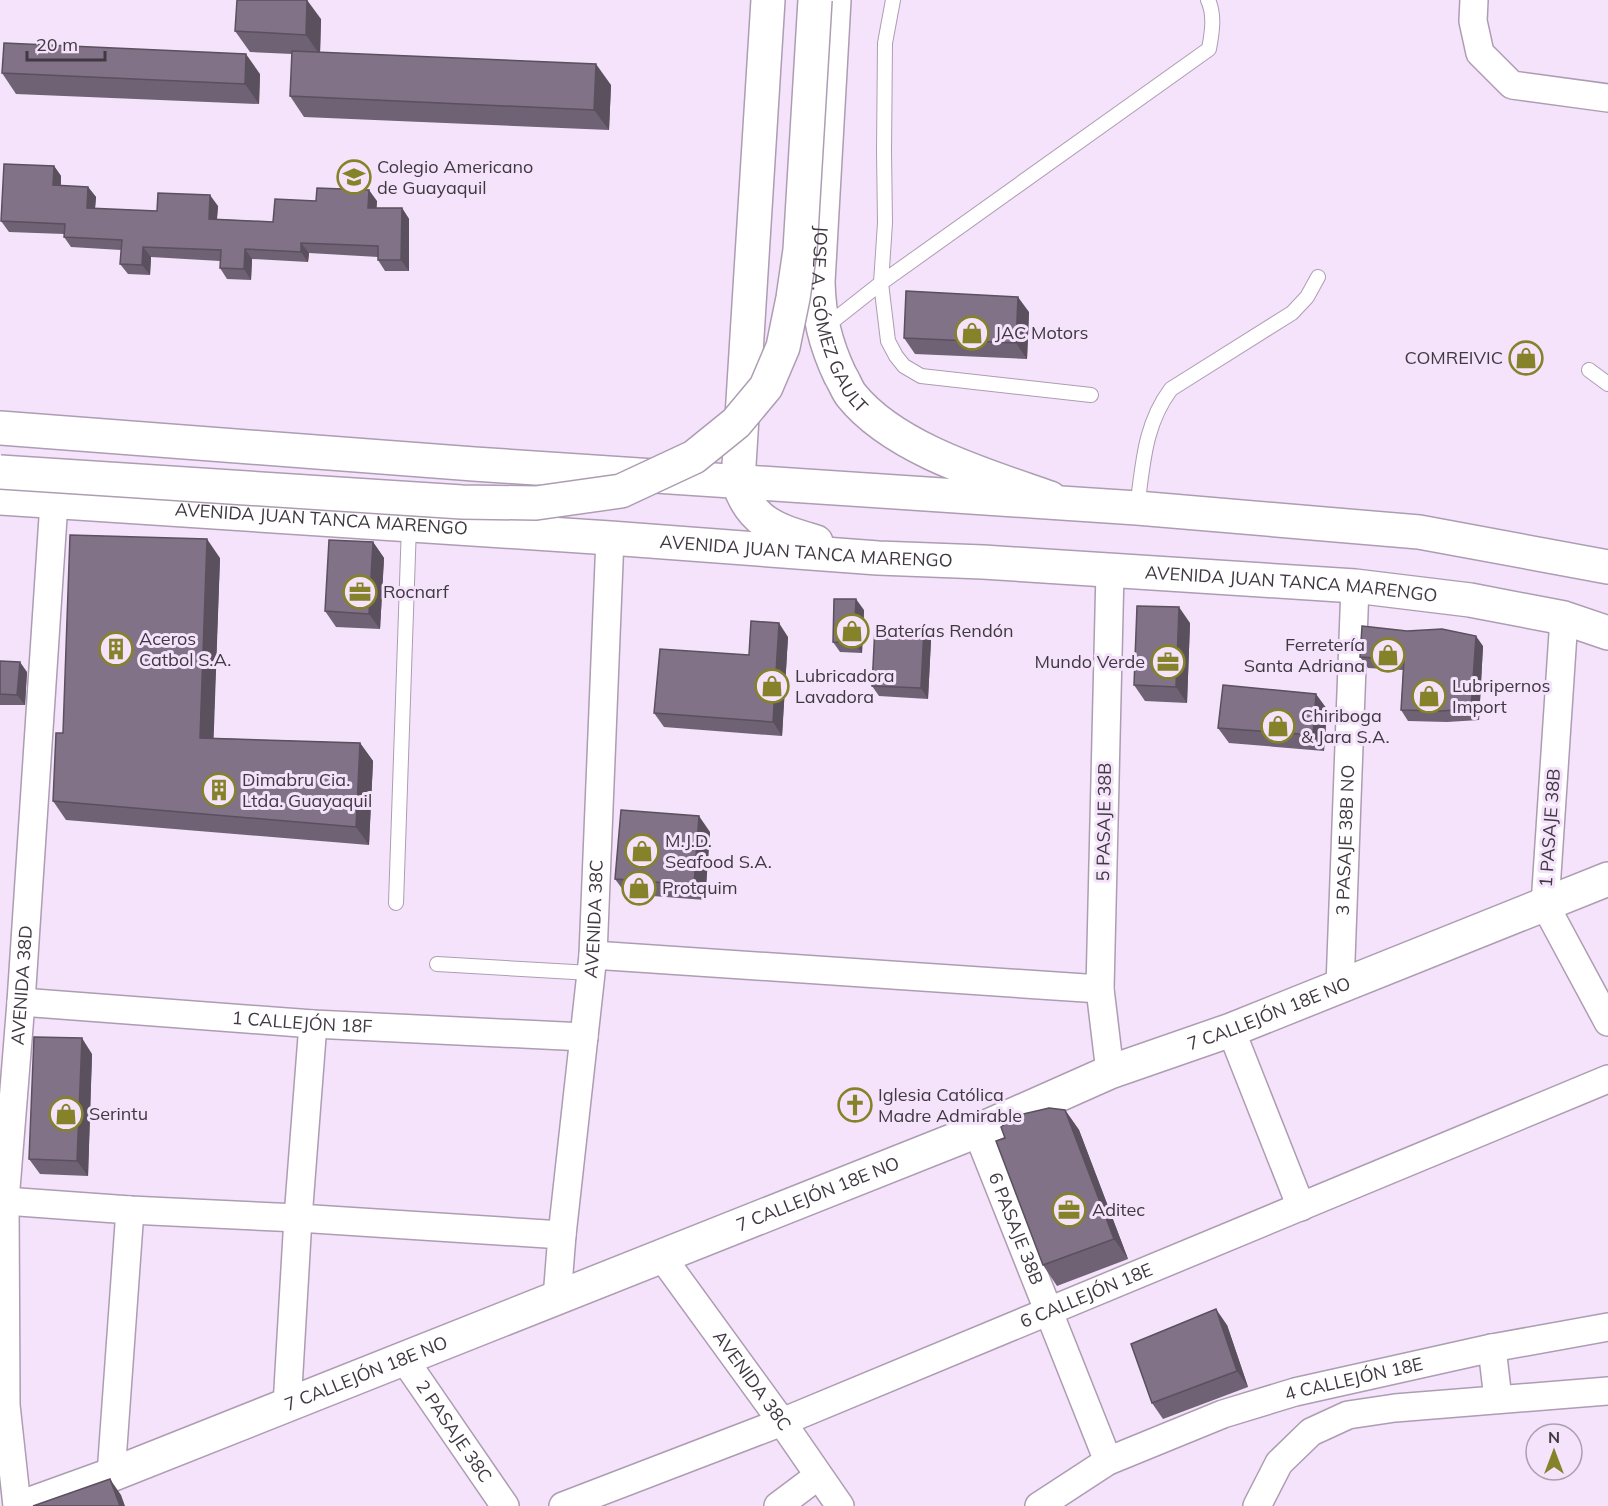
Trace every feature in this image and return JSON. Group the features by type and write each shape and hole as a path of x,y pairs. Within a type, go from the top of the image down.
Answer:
{"main road":[{"path":"768,0 738,481 743,497 755,515 783,532 879,558"},
{"path":"0,472 462,502 536,503 621,491 694,457 736,423 759,396 766,387 783,347 800,250 815,0"},
{"name":"JOSE A. GÓMEZ GAULT","path":"834,0 818,282 822,330 834,363 850,395 878,420 906,440 958,466 1068,505"},
{"path":"0,428 474,464 1137,508 1419,532 1608,567"},
{"name":"AVENIDA JUAN TANCA MARENGO","path":"0,498 879,558 983,562 1355,586 1470,600 1564,618 1608,633"},
{"name":"7 CALLEJÓN 18E NO","path":"25,1506 287,1406 977,1131 1110,1072 1231,1030 1608,879"}],"street":[{"path":"1474,0 1473,21 1480,53 1512,85 1608,99"},
{"name":"AVENIDA 38D","path":"17,1506 3,1405 4,1171 21,1002 54,502"},
{"name":"AVENIDA 38C","path":"557,1298 592,964 610,538"},
{"name":"5 PASAJE 38B","path":"1110,571 1100,989 1110,1072"},
{"name":"3 PASAJE 38B NO","path":"1340,986 1355,586"},
{"name":"1 PASAJE 38B","path":"1564,618 1545,905 1608,1022"},
{"path":"592,964 1100,989"},
{"name":"1 CALLEJÓN 18F","path":"21,1002 313,1024 584,1037"},
{"path":"287,1406 313,1024"},
{"path":"1231,1030 1301,1207"},
{"name":"6 CALLEJÓN 18E","path":"563,1506 782,1422 1608,1079"},
{"name":"6 PASAJE 38B","path":"977,1131 1108,1461"},
{"path":"5,1201 562,1235"},
{"path":"111,1475 130,1210"},
{"name":"AVENIDA 38C","path":"662,1257 840,1506"},
{"name":"4 CALLEJÓN 18E","path":"1039,1506 1108,1461 1222,1414 1294,1392 1492,1348 1608,1327"},
{"path":"1492,1348 1498,1399"},
{"name":"2 PASAJE 38C","path":"404,1359 505,1506"},
{"path":"1257,1506 1279,1463 1311,1432 1348,1415 1395,1408 1608,1391"},
{"path":"1294,1392 1311,1432"},
{"path":"778,1506 818,1476"}],"lane":[{"path":"893,0 885,43 885,223 881,283 888,341 904,366 921,376 1091,395"},
{"path":"822,330 881,283 1209,49 1212,34 1212,8 1208,0"},
{"path":"1137,508 1148,432 1160,403 1171,389 1292,313 1308,297 1318,277"},
{"path":"1589,370 1608,384"},
{"path":"396,903 409,525"},
{"path":"436,964 592,964"}],"building":[{"path":"237,0 307,0 306,35 235,31"},
{"path":"4,43 246,54 245,84 2,73"},
{"path":"292,51 596,64 594,110 290,96"},
{"path":"4,164 54,166 53,185 88,187 87,208 157,211 158,193 210,195 209,219 273,222 275,199 316,201 317,188 369,190 368,208 402,208 401,260 378,260 378,246 301,243 301,252 245,249 244,269 220,268 221,250 143,247 142,265 120,264 122,240 64,237 65,224 1,221"},
{"name":"JAC Motors","path":"906,291 1018,297 1016,343 904,338"},
{"path":"70,535 207,539 200,738 360,743 356,827 53,801 56,733 63,733"},
{"path":"329,540 373,542 369,614 325,611"},
{"path":"834,599 856,599 854,643 833,642"},
{"path":"1137,606 1179,607 1176,687 1134,685"},
{"path":"751,621 779,623 773,722 654,713 660,649 749,655"},
{"path":"1362,626 1407,631 1442,629 1476,636 1471,709 1401,710 1404,660 1360,657"},
{"path":"875,627 924,629 921,688 872,686"},
{"path":"0,661 20,662 17,695 0,694"},
{"path":"1223,685 1316,694 1313,735 1218,728"},
{"path":"621,810 699,816 694,885 615,879"},
{"name":"Serintu","path":"34,1037 82,1038 77,1161 29,1159"},
{"name":"Aditec","path":"1049,1108 1065,1110 1114,1239 1043,1265 996,1141 1005,1138 1001,1127 1019,1115"},
{"path":"1216,1309 1237,1371 1152,1403 1131,1344"},
{"path":"110,1479 120,1506 33,1506"}],"place":[{"name":"Colegio Americano de Guayaquil","path":"354,177"},
{"name":"JAC Motors","path":"972,333"},
{"name":"COMREIVIC","path":"1526,358"},
{"name":"Rocnarf","path":"360,592"},
{"name":"Baterías Rendón","path":"852,631"},
{"name":"Aceros Catbol S.A.","path":"116,649"},
{"name":"Ferretería Santa Adriana","path":"1388,655"},
{"name":"Mundo Verde","path":"1168,662"},
{"name":"Lubricadora Lavadora","path":"772,686"},
{"name":"Lubripernos Import","path":"1429,696"},
{"name":"Chiriboga & Jara S.A.","path":"1278,726"},
{"name":"Dimabru Cia. Ltda. Guayaquil","path":"219,790"},
{"name":"M.J.D. Seafood S.A.","path":"642,851"},
{"name":"Protquim","path":"639,888"},
{"name":"Iglesia Católica Madre Admirable","path":"855,1105"},
{"name":"Serintu","path":"66,1114"},
{"name":"Aditec","path":"1069,1210"}]}
